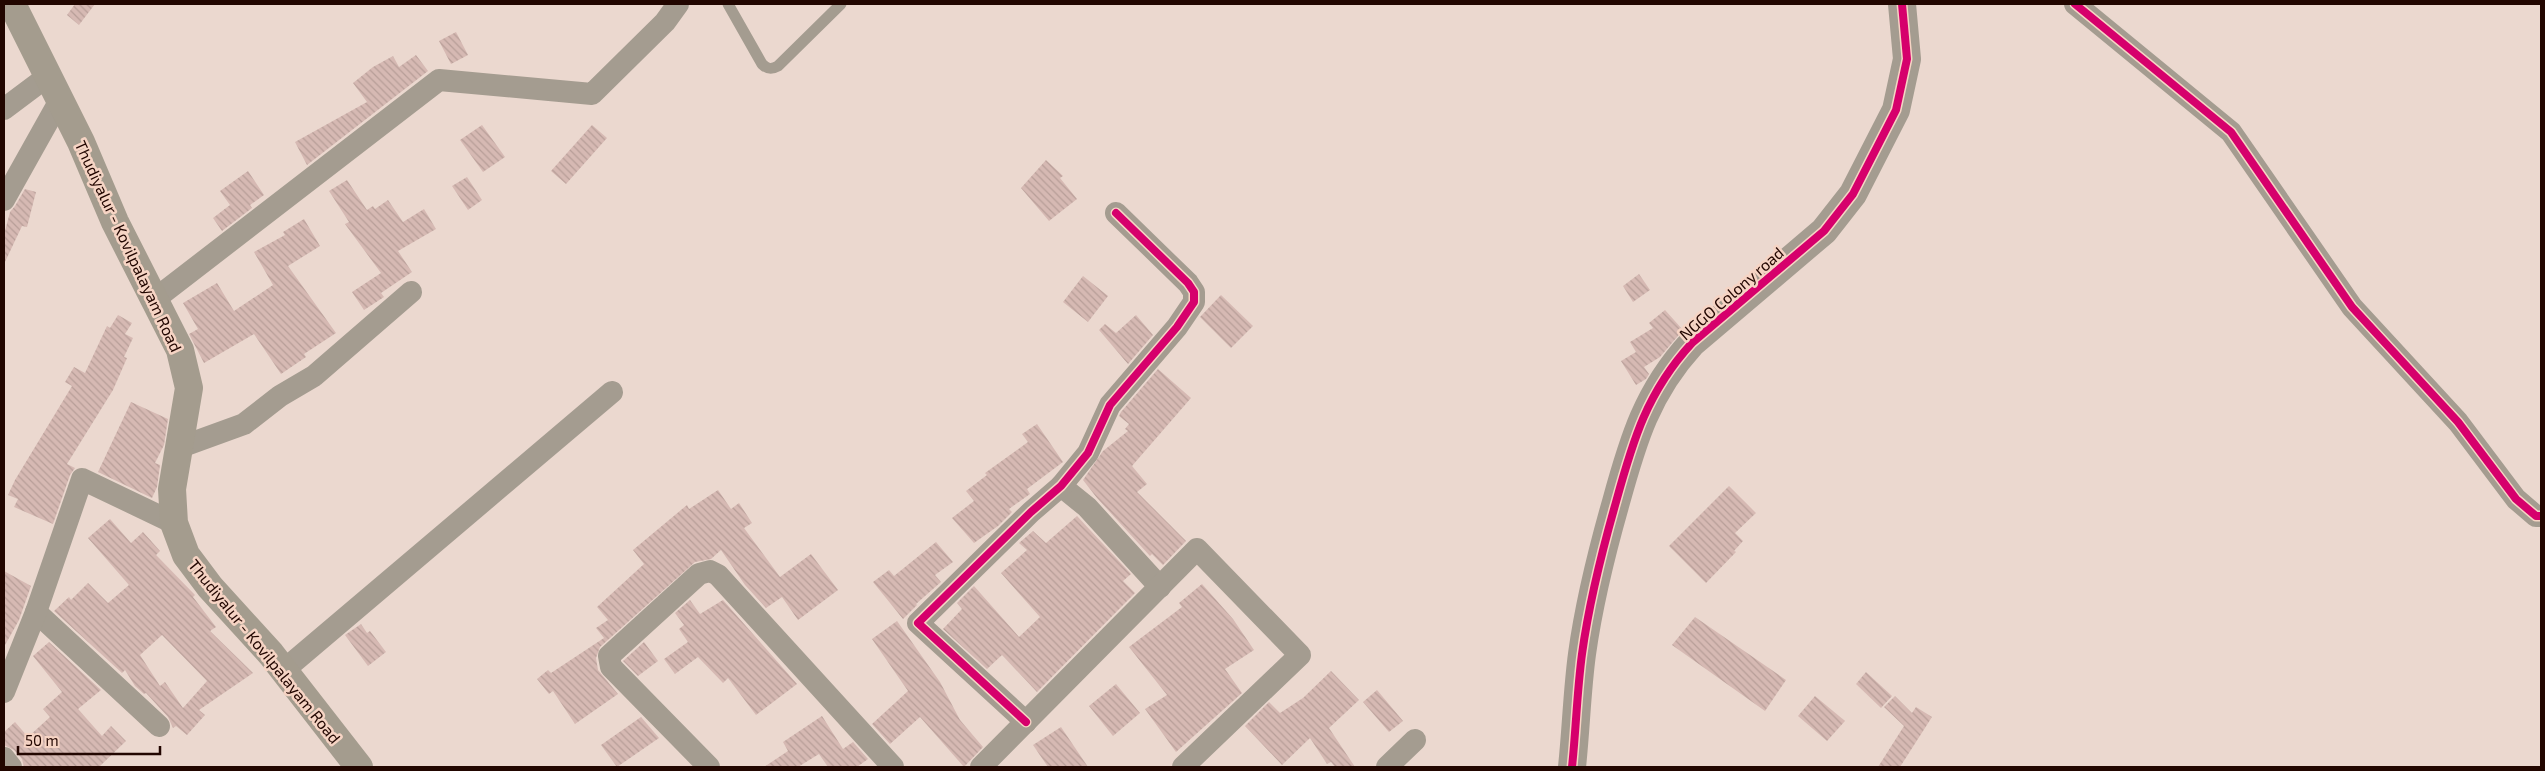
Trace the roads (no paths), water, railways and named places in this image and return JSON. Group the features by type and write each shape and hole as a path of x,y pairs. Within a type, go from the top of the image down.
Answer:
{"main road":[{"name":"Thudiyalur - Kovilpalayam Road","path":"12,4 81,142 115,222 180,350 189,388 172,489 174,523 186,555 210,587 284,670 359,767"}],"street":[{"path":"155,299 439,80 592,94 665,22 678,4"},
{"name":"NGGO Colony road","path":"1572,767 1582,653 1604,543 1633,438 1655,393 1679,357 1692,343 1824,231 1853,194 1896,110 1907,59 1902,4"},
{"path":"2075,4 2231,132 2352,307 2463,428 2516,499 2536,516 2541,516"},
{"path":"4,109 54,88"},
{"path":"4,200 54,88"},
{"path":"1026,722 918,623 1031,512 1062,486 1088,452 1110,405 1177,327 1194,302 1194,292 1188,282 1116,213"},
{"path":"178,448 244,424 280,396 314,376 411,292"},
{"path":"284,670 612,392"},
{"path":"4,692 36,612 82,479 174,523"},
{"path":"1062,486 1087,508 1160,587"},
{"path":"981,767 1197,549 1300,655 1183,767"},
{"path":"709,767 611,667 609,662 610,656 699,574 710,571 718,575 893,767"},
{"path":"36,612 159,726"},
{"path":"1387,767 1415,740"},
{"path":"4,758 11,767"}],"lane":[{"path":"728,4 762,64 766,68 772,69 778,66 841,4"}]}
